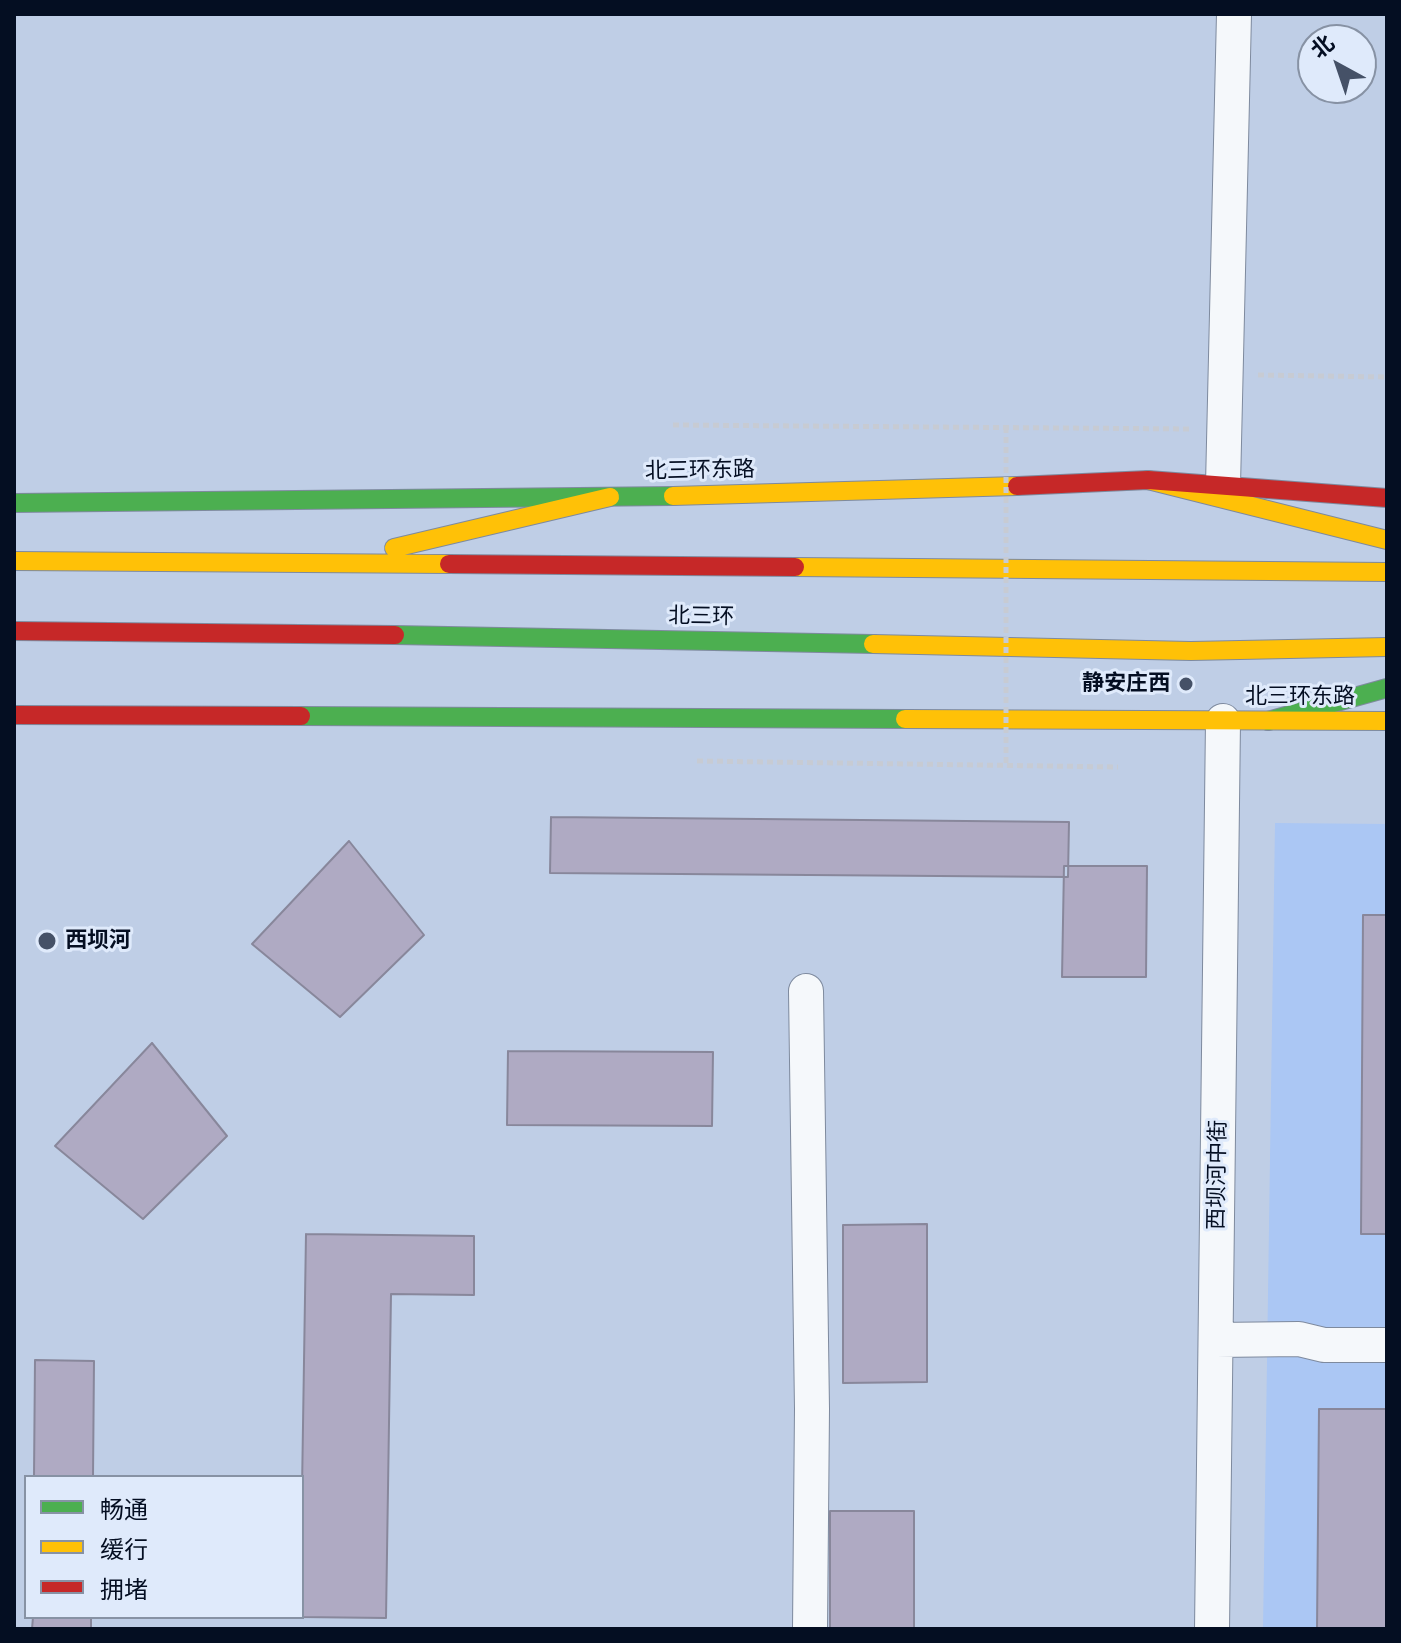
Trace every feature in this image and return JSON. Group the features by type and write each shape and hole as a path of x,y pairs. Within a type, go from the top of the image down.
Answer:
{"main road":[{"name":"北三环东路","path":"14,503 610,497 929,490 1148,480 1387,498"},
{"path":"1148,480 1387,540"},
{"path":"323,564 610,497"},
{"path":"14,561 1387,572"},
{"name":"北三环","path":"14,631 506,636 1191,651 1387,647"},
{"path":"1268,721 1387,688"},
{"name":"北三环东路","path":"14,715 1387,721"}],"street":[{"path":"1223,485 1234,14"},
{"name":"西坝河中街","path":"1212,1629 1223,721"},
{"path":"806,991 812,1409 810,1629"},
{"path":"1216,1340 1299,1339 1324,1345 1387,1345"}],"path":[{"path":"1225,375 1387,377"},
{"path":"673,425 1224,430"},
{"path":"1006,427 1006,765"},
{"path":"697,761 1118,767"}],"shaded area":[{"path":"1275,823 1387,824 1387,1629 1263,1629"}],"building":[{"path":"551,817 1069,822 1068,877 550,873"},
{"path":"349,841 424,935 340,1017 252,944"},
{"path":"1064,866 1147,866 1146,977 1062,977"},
{"path":"1363,915 1387,915 1387,1234 1361,1234"},
{"path":"152,1043 227,1136 143,1219 55,1146"},
{"path":"508,1051 713,1052 712,1126 507,1125"},
{"path":"927,1224 927,1382 843,1383 843,1225"},
{"path":"306,1234 474,1236 474,1295 391,1294 386,1618 304,1617 302,1475"},
{"path":"35,1360 94,1361 93,1475 34,1475"},
{"path":"1319,1409 1387,1409 1387,1629 1317,1629"},
{"path":"830,1511 914,1511 914,1629 830,1629"},
{"path":"33,1619 91,1619 91,1629 32,1629"}],"traffic: fast":[{"path":"14,503 673,496"},
{"path":"395,635 873,644"},
{"path":"1268,721 1387,688"},
{"path":"301,716 905,719"}],"traffic: slow":[{"path":"1148,480 1387,540"},
{"path":"673,496 1017,486"},
{"path":"394,548 610,497"},
{"path":"14,561 449,564"},
{"path":"795,567 1387,572"},
{"path":"873,644 1191,651 1387,647"},
{"path":"905,719 1387,721"}],"traffic: jam":[{"path":"1017,486 1148,480 1387,498"},
{"path":"449,564 795,567"},
{"path":"14,631 395,635"},
{"path":"14,715 301,716"}],"place":[{"name":"静安庄西","path":"1186,684"},
{"name":"西坝河","path":"47,941"}]}
